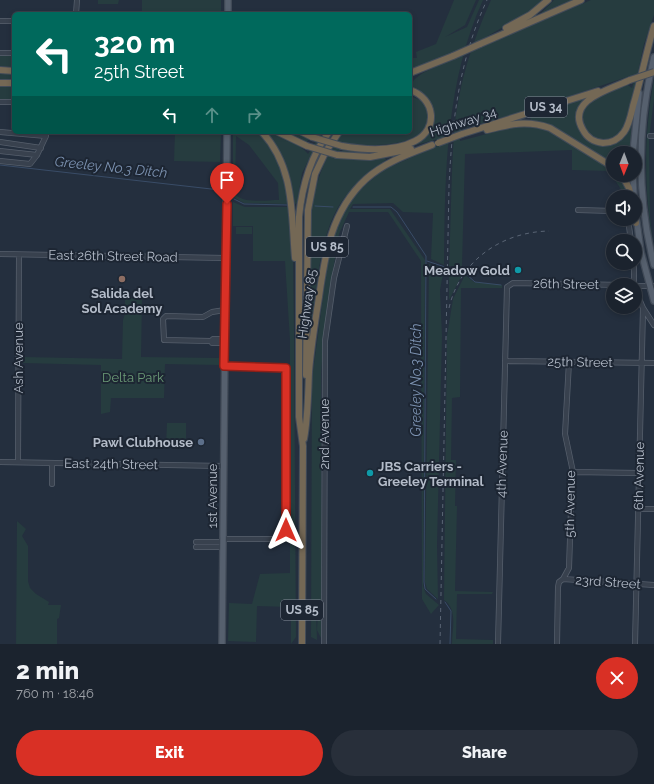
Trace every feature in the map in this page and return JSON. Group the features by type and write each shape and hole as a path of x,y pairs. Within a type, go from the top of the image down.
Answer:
{"highway":[{"path":"481,43 530,14 548,0"},
{"path":"412,72 454,56 581,0"},
{"path":"630,80 596,94 586,102 580,112 579,120 582,128 590,139 596,142 607,143 615,140 623,133 640,85 654,26"},
{"path":"0,70 12,71"},
{"name":"Highway 34","path":"282,134 307,146 337,155 358,157 381,156 435,144 654,72"},
{"path":"0,83 12,83"},
{"path":"306,134 342,146 365,149 391,148 408,144 421,138 430,125 432,118 430,107 421,96 412,91"},
{"path":"462,134 466,135 517,122 536,123 550,128 606,163"},
{"path":"264,134 278,153 287,176 292,206 295,258 298,274"},
{"name":"Highway 85","path":"302,644 303,446 299,417 299,216 304,186 313,159 328,134"},
{"path":"308,400 306,388 305,304 308,210 315,174 326,151 338,134"},
{"name":"Highway 85","path":"303,446 308,416 312,344 323,268 330,235 337,218 356,189 375,172 392,161 435,144"}],"main road":[{"path":"228,0 228,12"},
{"path":"654,57 644,115 641,161 643,206 654,265"},
{"path":"633,146 634,126 640,85"},
{"name":"1st Avenue","path":"222,644 227,134"},
{"path":"637,226 652,286 654,301"}],"street":[{"path":"76,0 76,12"},
{"path":"0,21 12,22"},
{"path":"0,53 12,53"},
{"path":"0,102 12,102"},
{"path":"0,132 12,133"},
{"path":"0,161 30,164 41,148 46,136 23,134"},
{"path":"0,142 41,148"},
{"path":"0,150 37,155"},
{"path":"578,210 606,211"},
{"name":"2nd Avenue","path":"324,644 325,341 334,278 346,226"},
{"name":"East 26th Street Road","path":"0,254 226,258"},
{"name":"Ash Avenue","path":"18,462 19,254"},
{"name":"26th Street","path":"509,284 606,285"},
{"name":"4th Avenue","path":"498,644 506,291 509,284"},
{"path":"643,308 654,325"},
{"name":"6th Avenue","path":"635,644 643,308"},
{"path":"225,310 212,312 203,317 164,317 164,340 211,341 212,343 225,341"},
{"name":"25th Street","path":"505,361 654,363"},
{"name":"5th Avenue","path":"557,644 558,587 559,582 563,579 569,568 572,472 565,434 569,362"},
{"path":"196,544 278,539 284,537 286,532 286,368 224,366"},
{"name":"East 24th Street","path":"0,462 223,466"},
{"path":"52,463 52,484"},
{"path":"572,472 638,473"},
{"path":"638,509 654,509"},
{"name":"23rd Street","path":"563,579 654,585"}],"green space":[{"path":"98,0 119,0 118,4 98,4"},
{"path":"142,0 221,0 221,12 142,12"},
{"path":"454,0 476,0 465,25 445,37 467,27 479,0 483,0 470,32 454,97 445,197 444,265 431,259 433,213 403,212 393,203 353,204 350,209 390,209 425,260 423,586 426,594 439,605 431,614 422,599 421,261 388,212 349,212 339,234 326,313 321,372 322,634 321,638 317,630 318,610 316,610 317,640 311,637 312,379 329,253 338,221 349,203 364,186 383,170 437,146 438,139 412,146 426,137 431,128 433,113 432,106 423,94 412,88 412,82 428,70 452,59 455,52 412,69 412,58 417,58 416,52 436,44"},
{"path":"491,0 544,0 532,10 481,40 479,48 591,0 654,0 654,15 644,44 628,118 623,130 617,137 603,141 596,139 585,128 583,110 596,96 628,85 632,88 636,74 525,111 461,129 460,141 520,125 543,128 606,166 606,171 572,170 572,150 465,154 462,266 449,266 452,165 456,115 462,81 478,32"},
{"path":"554,0 573,0 541,14 541,13"},
{"path":"0,55 12,55 12,67 0,66"},
{"path":"0,73 12,73 12,81 0,81"},
{"path":"654,80 654,99 649,139 650,216 654,250 648,207 646,165 650,101"},
{"path":"0,87 12,87 12,99 0,99"},
{"path":"412,97 423,101 428,117 425,128 416,136 403,142 388,144 357,145 345,143 335,158 358,160 385,158 386,160 355,185 340,204 332,219 326,236 318,273 309,347 310,219 317,184 325,162 343,134 412,134"},
{"path":"585,97 586,99 580,108 579,117 585,137 616,143 623,138 632,122 630,146 606,146 606,159 555,127 531,120 530,117"},
{"path":"175,134 221,134 220,162 174,161"},
{"path":"233,134 260,134 271,148 280,165 289,204 244,203 233,197","holes":["236,136 249,145 278,183 279,200 249,200 235,194"]},
{"path":"267,134 276,134 305,150 308,154 320,135 317,134 322,134 302,173 297,203 295,204 286,165 278,147"},
{"path":"288,134 300,134 309,139 306,143"},
{"path":"343,150 362,152 402,150 361,156 340,153"},
{"path":"616,182 623,182 627,190 621,190"},
{"path":"233,202 245,207 290,207 293,250 296,637 291,644 291,607 257,606 256,642 228,641 229,603 252,604 260,574 290,573 290,340 285,261 253,261 253,226 233,226"},
{"path":"236,227 252,227 252,234 236,234"},
{"path":"429,264 444,268 440,290 442,336 437,545 438,599 427,589 425,582"},
{"path":"449,270 463,273 449,300"},
{"path":"465,275 474,282 502,285 502,288 461,288 460,397 452,398 451,460 456,460 455,506 457,506 455,591 493,592 492,594 457,594 456,639 493,640 493,644 452,644 453,614 448,604 444,600 447,336 453,299"},
{"name":"Delta Park","path":"125,298 142,299 141,357 219,358 219,365 165,364 164,398 111,398 110,412 101,414 101,365 23,363 23,357 122,359"},
{"path":"167,423 186,423 186,438 182,444 166,446"},
{"path":"17,521 26,529 22,536 28,546 28,581 30,588 36,594 49,602 48,605 61,605 59,618 57,619 57,644 16,644"}],"waterway":[{"name":"Greeley No.3 Ditch","path":"0,165 220,190"},
{"name":"Greeley No.3 Ditch","path":"234,199 244,204 288,205"},
{"name":"Greeley No.3 Ditch","path":"315,206 333,207"},
{"name":"Greeley No.3 Ditch","path":"353,207 391,207 397,212 426,256 424,582 425,589 436,599"},
{"path":"427,261 445,267"},
{"path":"450,268 463,272"},
{"path":"466,274 475,282 501,285"},
{"path":"445,602 451,611 450,644"}],"railway":[{"path":"440,644 450,162 455,115 463,68 477,23 487,0"},
{"path":"449,308 455,291 463,276 473,263 486,252 500,243 515,237 549,231"}],"place":[{"name":"Meadow Gold","path":"518,270"},
{"name":"Salida del Sol Academy","path":"122,279"},
{"name":"Pawl Clubhouse","path":"201,442"},
{"name":"JBS Carriers - Greeley Terminal","path":"370,473"}],"route":[{"path":"227,204 224,366 286,368 286,530"}]}
